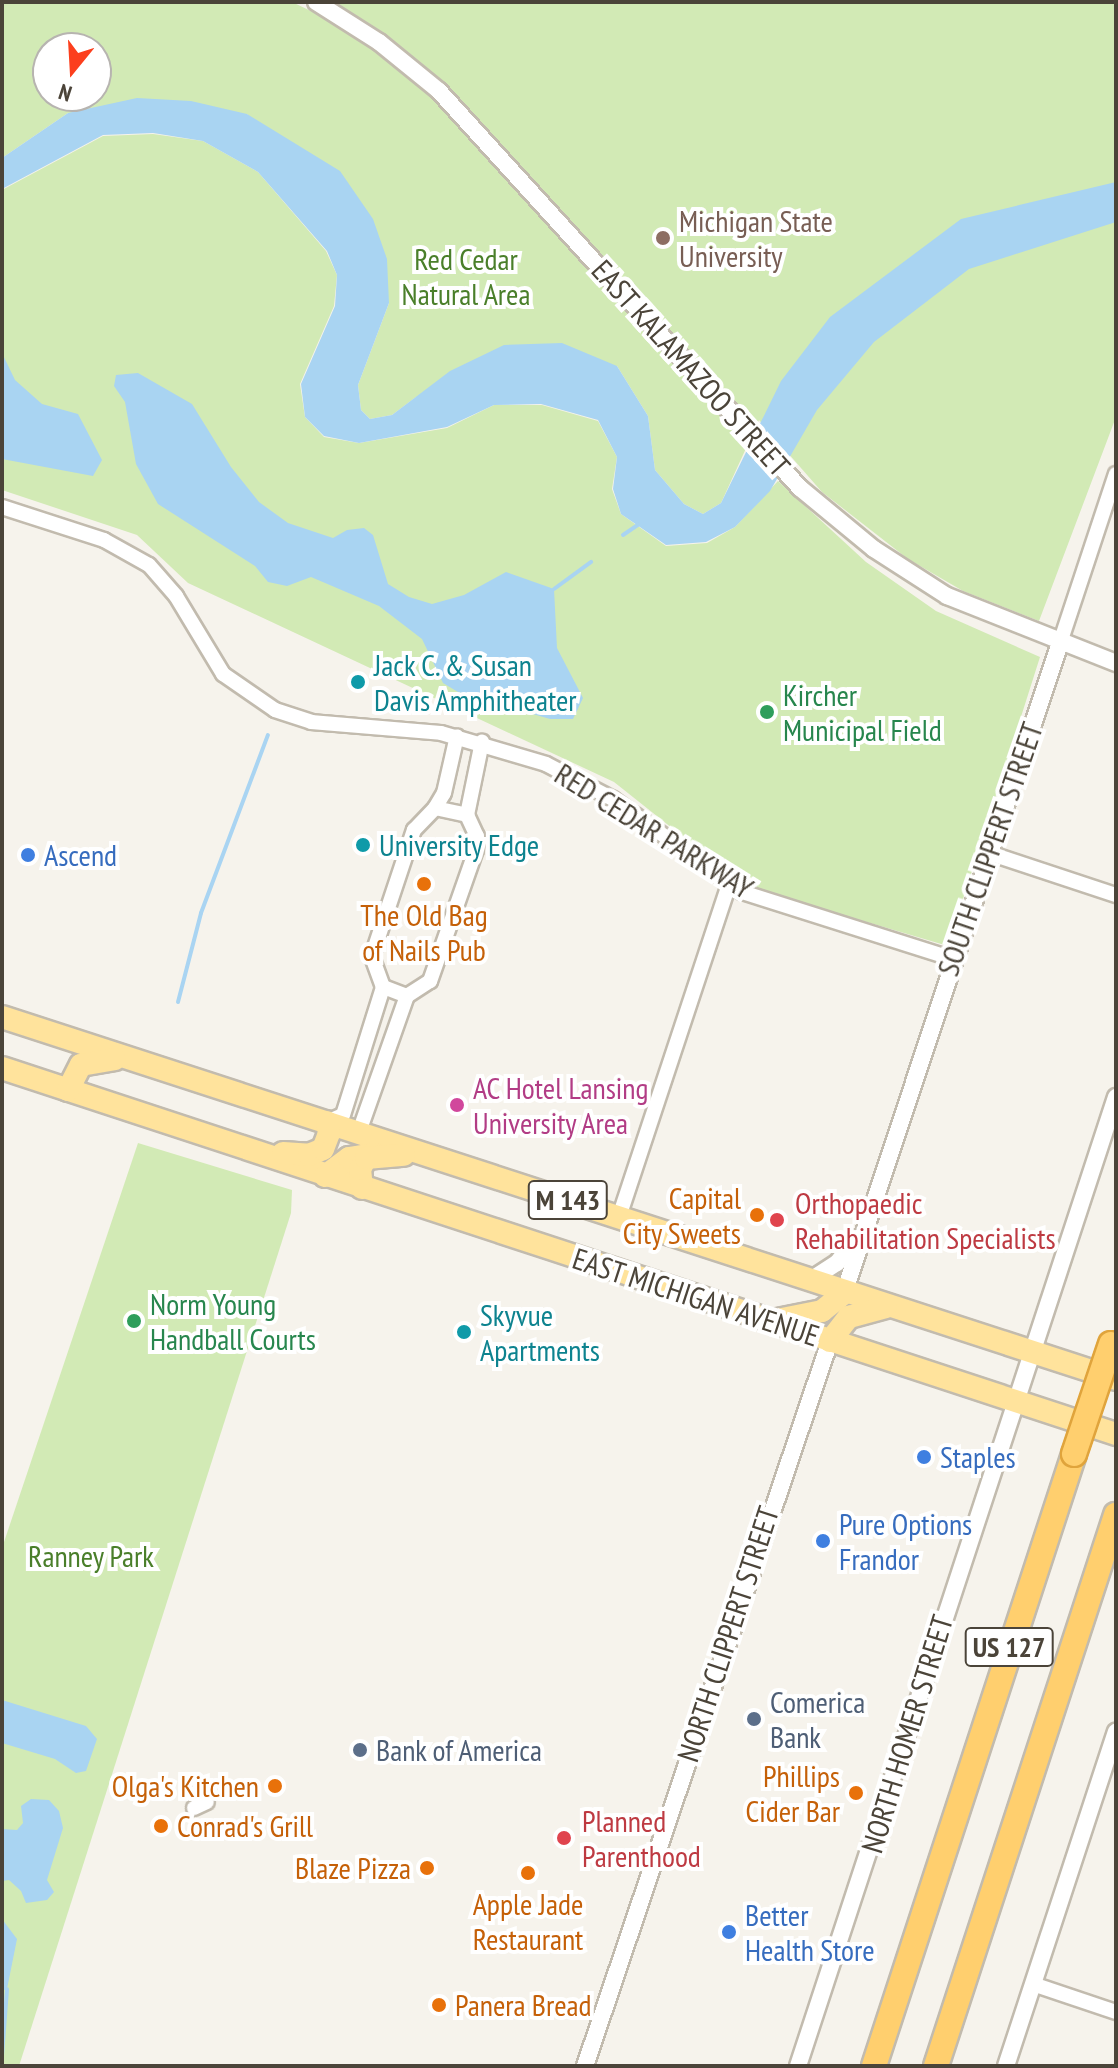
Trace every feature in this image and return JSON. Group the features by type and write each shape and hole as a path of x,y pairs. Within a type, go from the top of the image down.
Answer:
{"highway":[{"name":"US 127","path":"874,2066 945,1841 1114,1336"},
{"name":"US 127","path":"937,2061 1116,1515"}],"main road":[{"name":"M 143","path":"2,1017 134,1061"},
{"name":"EAST MICHIGAN AVENUE","path":"134,1061 1116,1379"},
{"path":"68,1090 86,1062 134,1061"},
{"name":"EAST MICHIGAN AVENUE","path":"2,1068 1116,1434"},
{"path":"309,1155 328,1142 327,1122"},
{"path":"247,1149 309,1155 333,1150 359,1132"},
{"path":"325,1176 349,1158 375,1154 431,1156"},
{"path":"362,1188 362,1165 375,1154"},
{"path":"764,1319 814,1315 844,1293"},
{"path":"830,1341 854,1315 880,1307 903,1311"}],"street":[{"name":"EAST KALAMAZOO STREET","path":"316,2 379,42 439,91 800,488 874,549 947,596 1116,663"},
{"name":"SOUTH CLIPPERT STREET","path":"844,1293 1116,474"},
{"name":"RED CEDAR PARKWAY","path":"2,507 104,540 149,565 176,596 223,674 275,710 311,722 457,736 546,764 613,799 729,885 953,959"},
{"path":"327,1122 343,1115 383,987 372,956 414,830 435,808 444,793 457,736"},
{"path":"359,1132 407,996 430,981 476,850 477,836 467,815 482,742"},
{"path":"435,808 467,815"},
{"path":"989,853 1116,895"},
{"path":"619,1217 729,885"},
{"path":"383,987 407,996"},
{"name":"NORTH HOMER STREET","path":"798,2066 1116,1097"},
{"name":"SOUTH CLIPPERT STREET","path":"809,1281 841,1259 865,1223"},
{"name":"NORTH CLIPPERT STREET","path":"585,2066 830,1341"},
{"path":"1006,2066 1116,1732"},
{"path":"1033,1984 1116,2012"}],"green space":[{"name":"Red Cedar Natural Area","path":"2,2 292,2 313,12 317,2 1116,2 1116,417 1039,621 963,591 908,559 822,492 759,420 721,503 703,514 684,504 655,470 648,416 617,366 416,397 392,415 370,419 361,410 358,385 389,303 247,114 68,113 2,158"},
{"path":"153,134 203,141 258,172 326,251 337,275 334,306 300,384 305,417 324,437 359,443 447,428 494,405 542,405 598,421 617,457 612,489 621,514 666,546 707,543 735,527 778,481 866,562 936,611 1040,657 948,946 745,886 614,782 188,583 137,535 2,490 2,190 103,136"},
{"name":"Ranney Park","path":"138,1143 292,1190 291,1213 19,2066 2,2066 2,1548"}],"water":[{"path":"137,98 191,101 247,114 340,171 373,219 387,259 389,303 358,385 361,410 370,419 392,415 450,371 504,345 562,343 617,366 648,416 655,470 684,504 703,514 721,503 781,381 830,317 961,219 1116,182 1116,222 969,269 874,342 817,410 770,491 735,527 706,542 666,545 621,514 613,489 617,457 598,420 541,404 494,405 447,427 359,443 324,436 305,417 301,384 335,306 337,275 327,251 258,172 203,141 153,133 103,135 2,189 2,158 68,113 112,112 112,103"},
{"path":"2,353 15,380 42,404 78,414 102,460 93,476 2,459"},
{"path":"138,373 192,404 231,467 259,502 288,523 333,538 347,530 364,528 373,535 388,584 409,597 432,604 464,595 506,572 554,589 557,648 583,698 573,719 550,719 458,692 443,683 422,639 379,606 311,577 287,586 268,582 255,566 158,504 136,464 125,402 114,386 116,375"},
{"path":"2,1700 86,1726 97,1739 86,1771 76,1773 55,1759 2,1743"},
{"path":"31,1799 49,1800 59,1811 63,1828 47,1880 54,1892 47,1900 26,1903 21,1891 9,1880 2,1881 2,1829 17,1830 23,1823 21,1806"},
{"path":"2,1919 17,1939 7,1989 2,1991"}],"waterway":[{"path":"623,535 638,525"},
{"path":"554,589 591,562"},
{"path":"178,1002 201,913 268,735"},
{"path":"2,2056 7,1989"}],"place":[{"name":"Michigan State University","path":"663,238"},
{"name":"Jack C. & Susan Davis Amphitheater","path":"358,682"},
{"name":"Kircher Municipal Field","path":"767,712"},
{"name":"University Edge","path":"363,845"},
{"name":"Ascend","path":"28,855"},
{"name":"The Old Bag of Nails Pub","path":"424,884"},
{"name":"AC Hotel Lansing University Area","path":"457,1105"},
{"name":"Capital City Sweets","path":"757,1215"},
{"name":"Orthopaedic Rehabilitation Specialists","path":"777,1220"},
{"name":"Norm Young Handball Courts","path":"134,1321"},
{"name":"Skyvue Apartments","path":"464,1332"},
{"name":"Staples","path":"924,1457"},
{"name":"Pure Options Frandor","path":"823,1541"},
{"name":"Comerica Bank","path":"754,1719"},
{"name":"Bank of America","path":"360,1750"},
{"name":"Olga's Kitchen","path":"275,1786"},
{"name":"Phillips Cider Bar","path":"856,1793"},
{"name":"Conrad's Grill","path":"161,1826"},
{"name":"Planned Parenthood","path":"564,1838"},
{"name":"Blaze Pizza","path":"427,1868"},
{"name":"Apple Jade Restaurant","path":"528,1873"},
{"name":"Better Health Store","path":"729,1932"},
{"name":"Panera Bread","path":"439,2005"}]}
